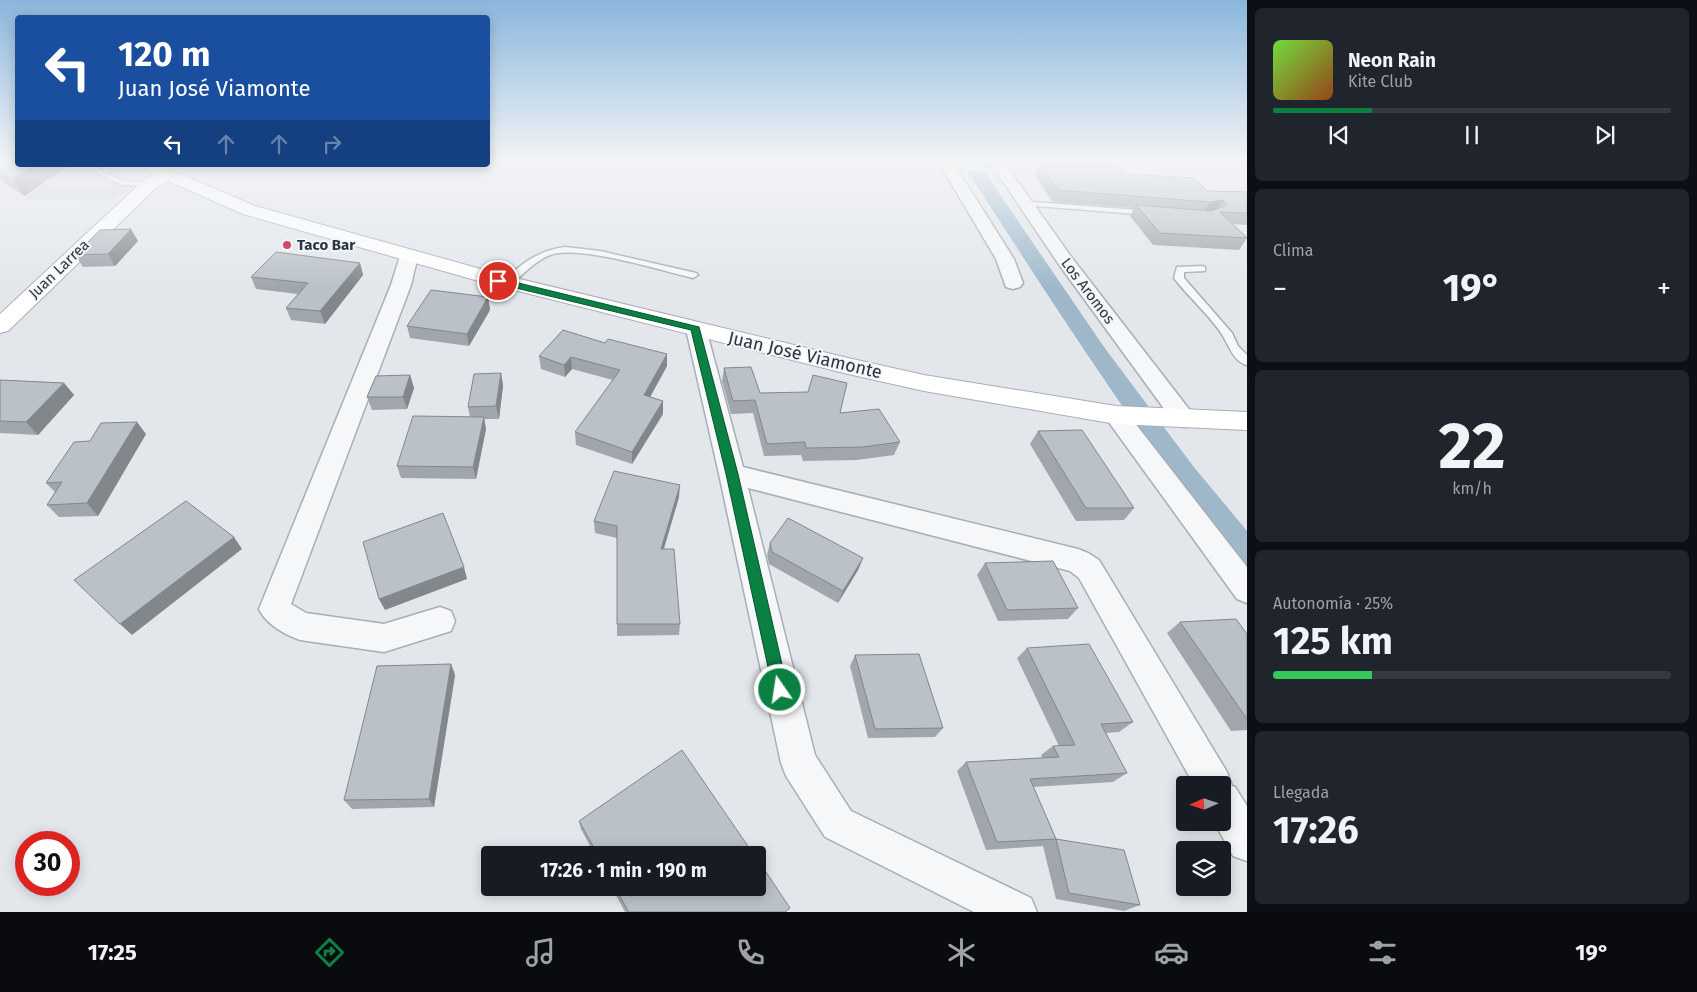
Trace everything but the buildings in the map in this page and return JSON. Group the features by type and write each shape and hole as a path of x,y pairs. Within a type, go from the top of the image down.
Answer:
{"main road":[{"name":"Juan Larrea","path":"0,326 124,204"},
{"name":"Juan José Viamonte","path":"232,204 508,283 924,383 1116,415 1247,421"}],"street":[{"path":"971,204 1004,259 1013,283"},
{"name":"Los Aromos","path":"1024,204 1184,419"},
{"path":"409,256 401,286 274,609 300,626 384,638 440,621"},
{"path":"696,329 732,474 799,763 838,824 1017,912"},
{"path":"1116,415 1247,590"},
{"path":"732,474 1078,561 1089,569 1209,776"},
{"path":"1231,815 1247,842"}],"lane":[{"path":"1031,204 1154,214"},
{"path":"508,283 539,257 552,251 570,250 592,252 693,275"},
{"path":"1202,269 1180,269 1179,278 1228,335 1233,347 1247,362"}],"waterway":[{"path":"997,204 1096,352 1183,473 1247,554"}],"place":[{"name":"Taco Bar","path":"287,245"}],"route":[{"path":"498,281 696,329 732,474 780,690"}]}
